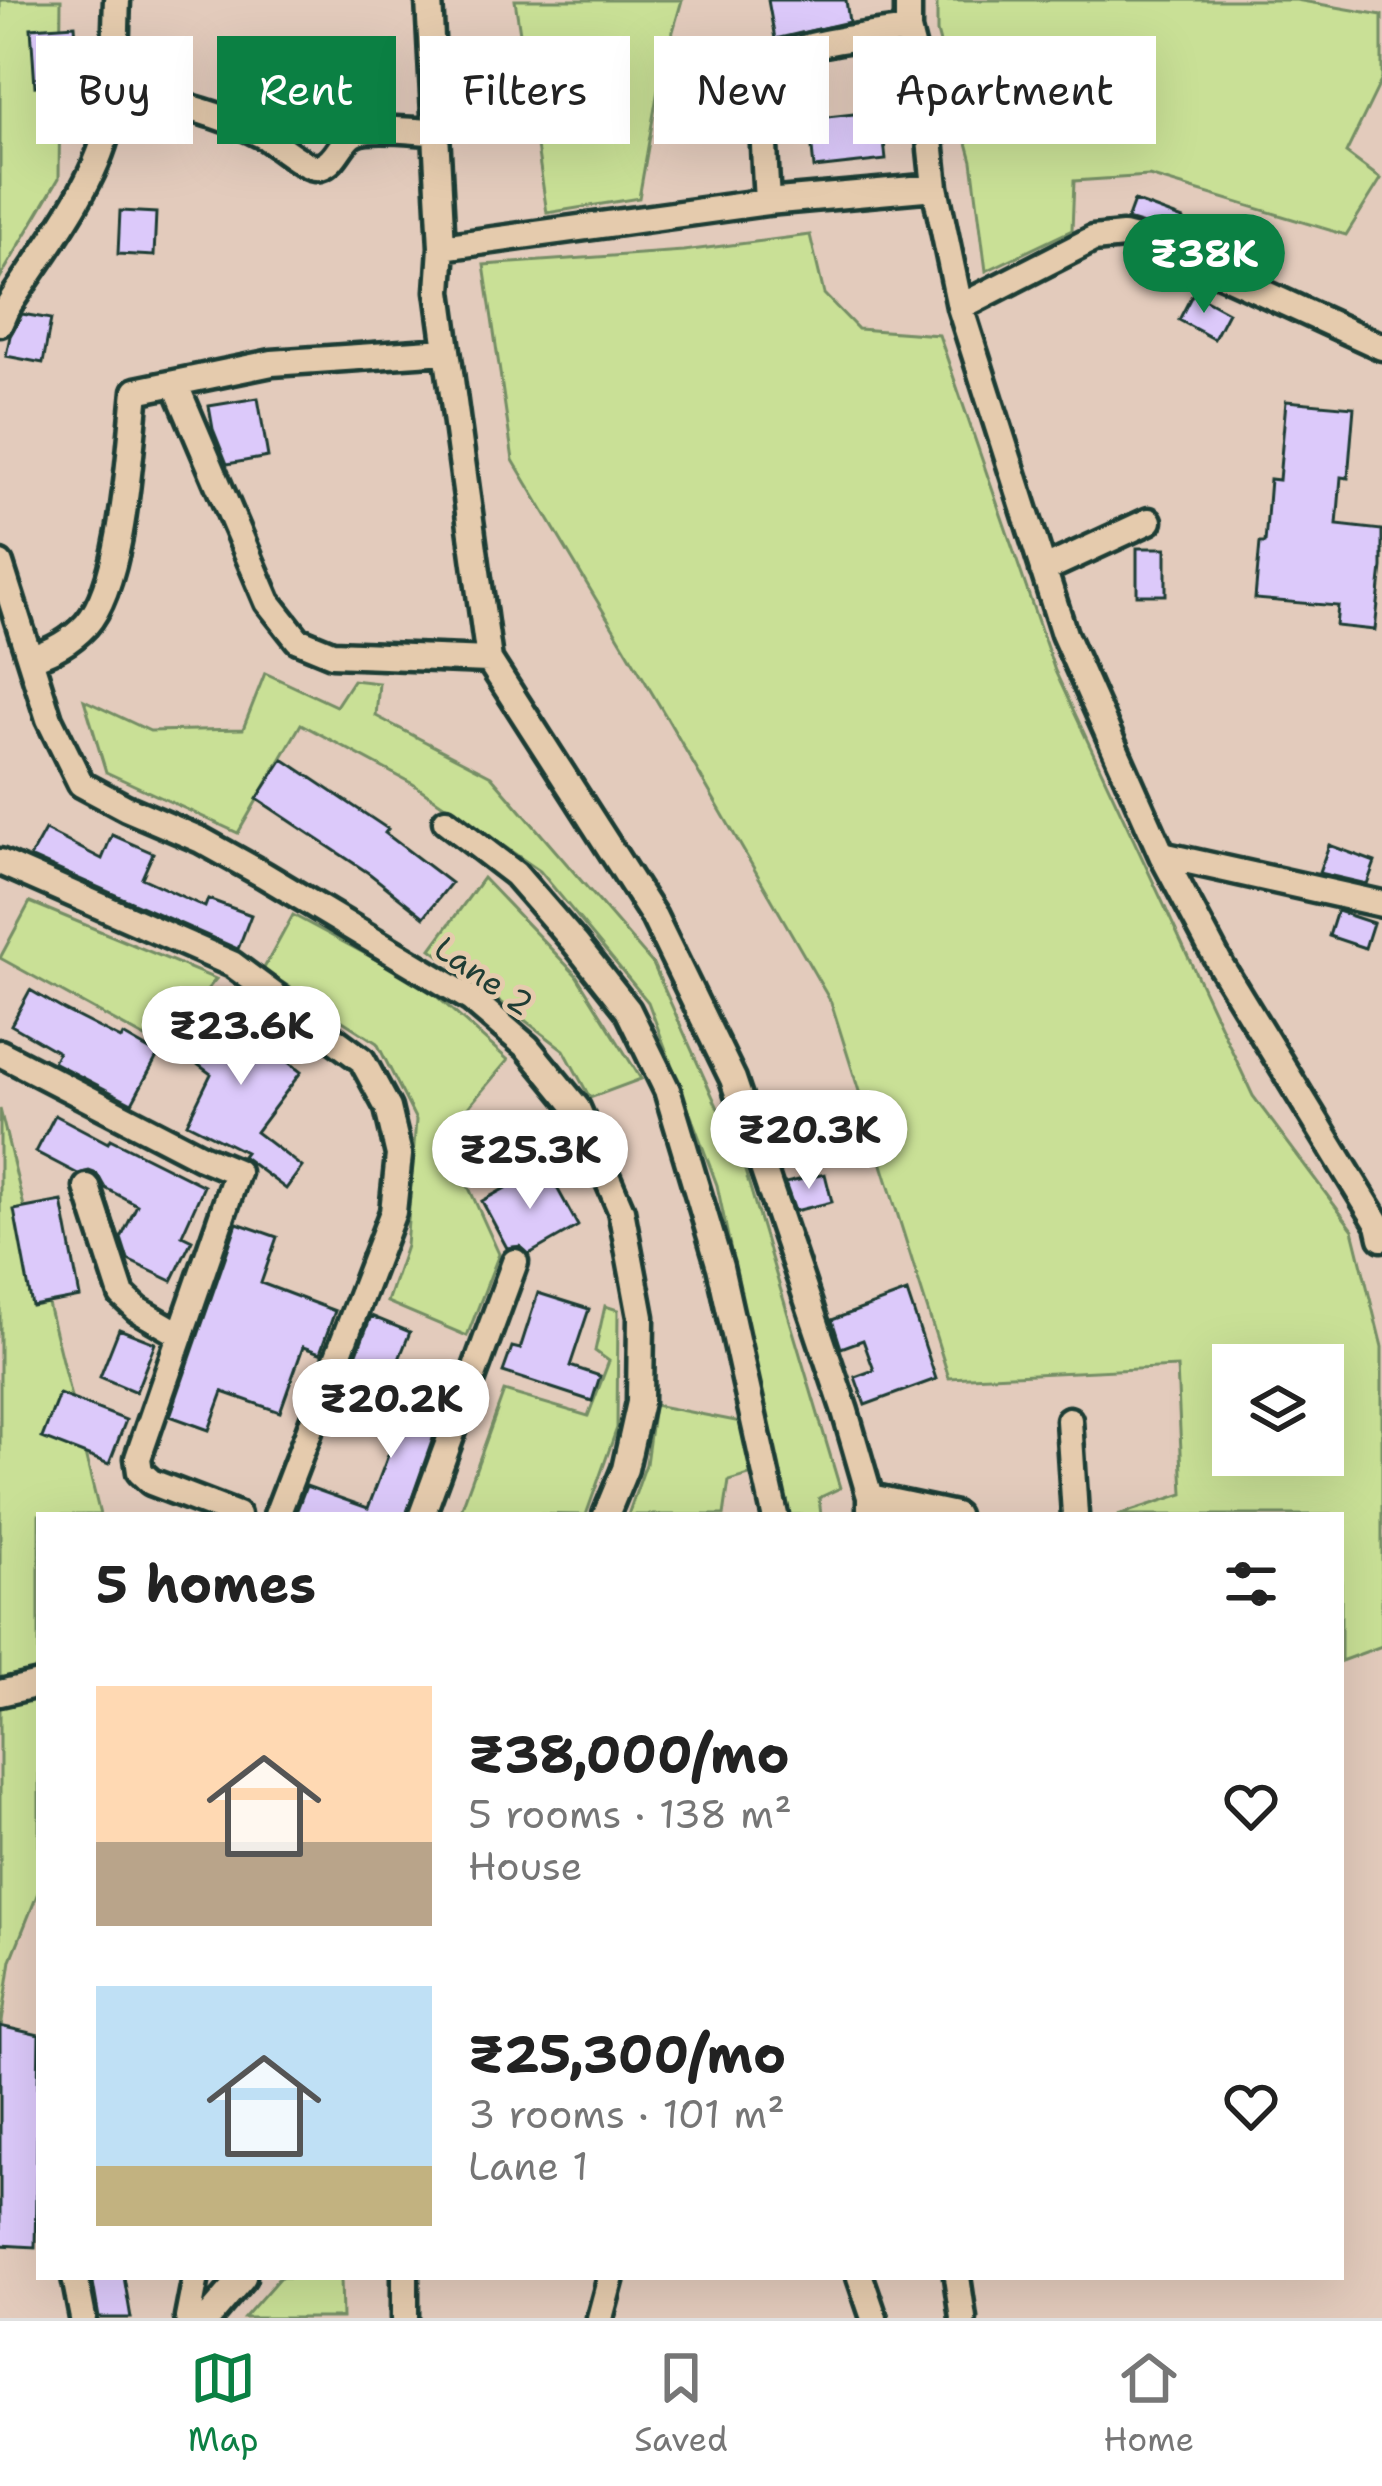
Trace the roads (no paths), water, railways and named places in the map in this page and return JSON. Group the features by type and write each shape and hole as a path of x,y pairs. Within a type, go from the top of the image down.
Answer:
{"street":[{"path":"115,36 117,0"},
{"path":"429,0 431,36"},
{"path":"908,0 908,30 926,102 935,187 960,307 1064,634 1162,855 1221,966 1379,1225 1382,1238"},
{"path":"767,202 764,91 769,65 799,50 908,30"},
{"path":"193,110 263,136 309,166 321,167 332,160 350,135 362,131 420,132"},
{"path":"0,323 80,194 102,144"},
{"path":"437,144 446,351 489,660 654,917 733,1079 845,1411 870,1506 927,1512"},
{"path":"442,247 767,202 935,187"},
{"path":"960,307 1093,239 1123,236 1159,245 1382,346"},
{"path":"32,658 61,647 89,622 105,593 125,505 136,391 272,363 446,351"},
{"path":"175,383 268,602 298,640 332,653 489,660"},
{"path":"1043,570 1149,521"},
{"name":"Lane 2","path":"0,564 49,719 81,784 264,874 471,999 527,1047 577,1108 621,1210 641,1317 640,1402 625,1469 607,1512"},
{"path":"446,820 515,874 575,943 628,1010 667,1090 720,1267 774,1512"},
{"path":"1162,855 1382,904"},
{"path":"0,862 232,964 362,1060 388,1108 399,1155 393,1212 278,1512"},
{"path":"0,1052 237,1172 138,1458 140,1472 152,1482 229,1512"},
{"path":"87,1187 122,1295 137,1310 181,1335"},
{"path":"423,1512 515,1262"},
{"path":"1069,1420 1076,1512"},
{"path":"0,1693 36,1685"},
{"path":"76,2280 83,2318"},
{"path":"188,2318 195,2280"},
{"path":"208,2318 240,2280"},
{"path":"405,2280 405,2318"},
{"path":"600,2318 610,2280"},
{"path":"861,2280 874,2318"},
{"path":"957,2280 963,2318"}]}
